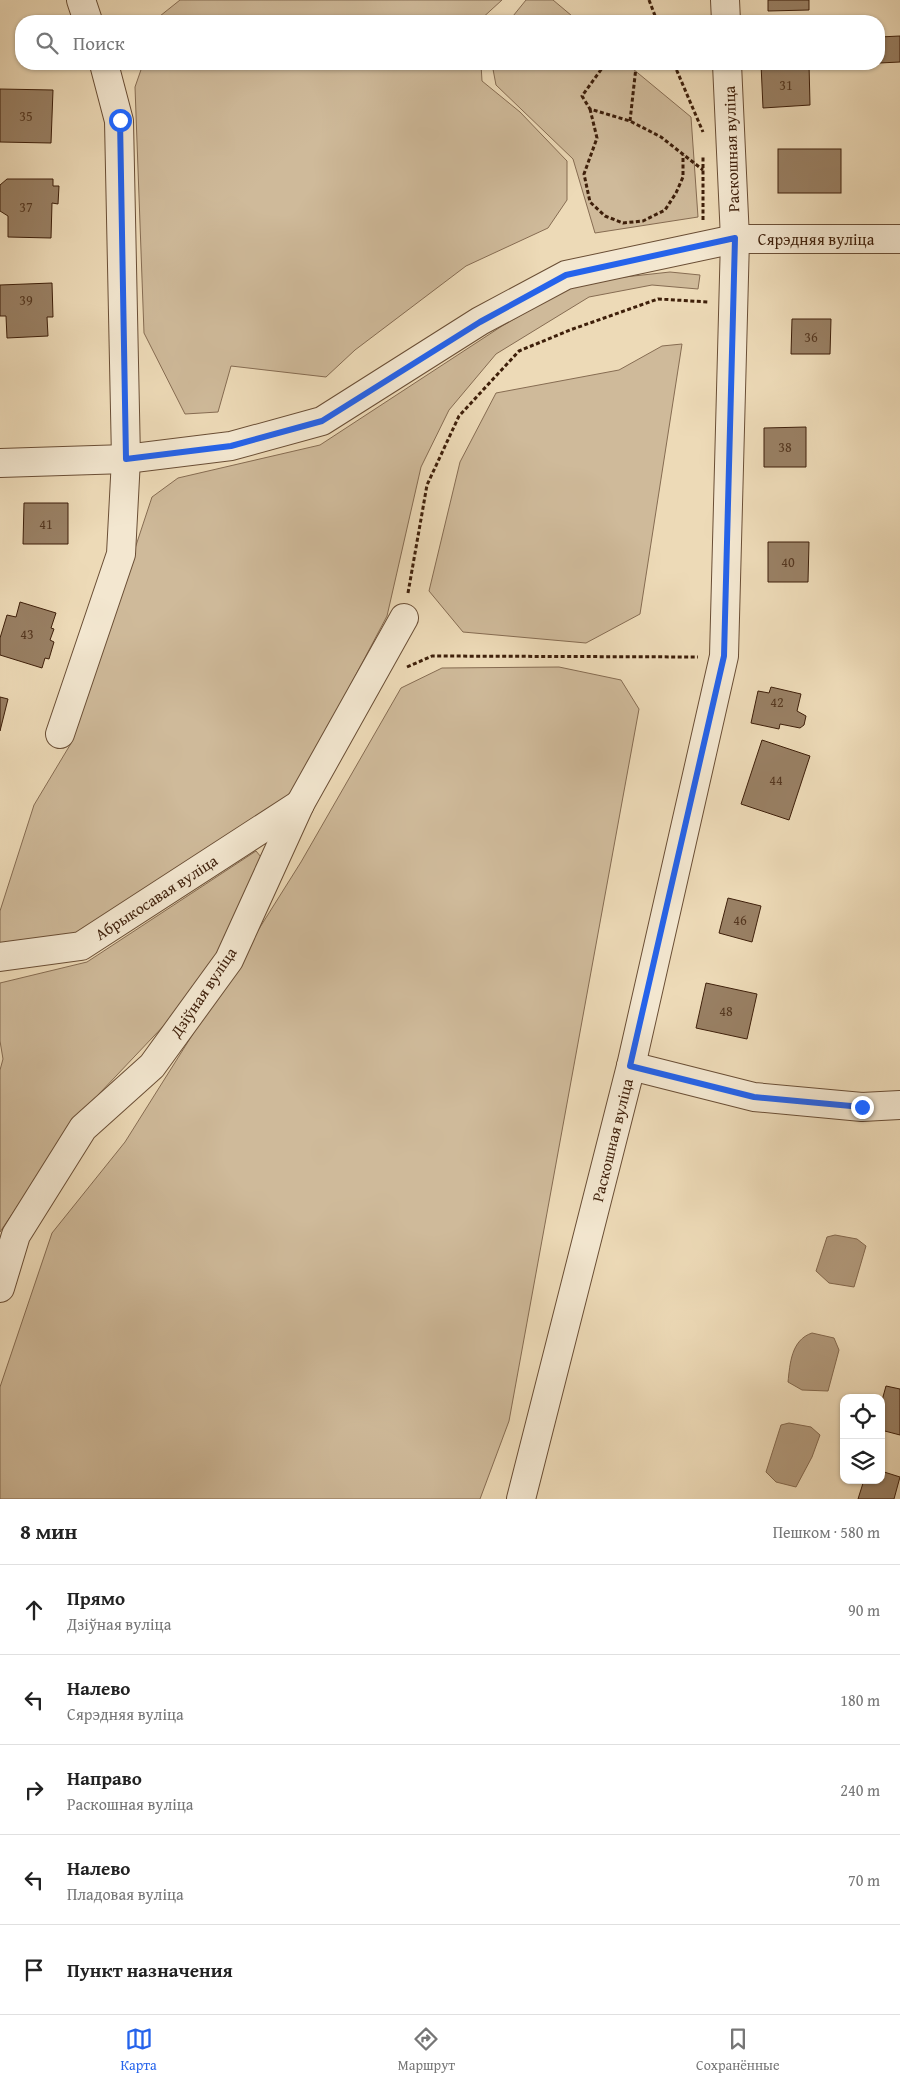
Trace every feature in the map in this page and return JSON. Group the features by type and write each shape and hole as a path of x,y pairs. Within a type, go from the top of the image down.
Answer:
{"street":[{"path":"81,0 86,15"},
{"path":"725,0 726,15"},
{"path":"60,734 121,554 126,459 120,120 106,70"},
{"name":"Раскошная вуліца","path":"521,1499 630,1066 724,656 735,238 727,70"},
{"name":"Сярэдняя вуліца","path":"0,463 126,459 231,446 322,421 480,322 566,275 735,238 900,239"},
{"name":"Дзіўная вуліца","path":"0,1288 8,1244 83,1128 152,1066 229,960 300,804 404,618"},
{"name":"Абрыкосавая вуліца","path":"0,957 81,946 300,804"},
{"path":"630,1066 754,1097 862,1107 900,1105"}],"path":[{"path":"649,0 655,15"},
{"path":"602,70 582,96 590,110 598,138 584,174 590,202 605,216 623,222 643,220 665,210 676,193 683,177 683,154"},
{"path":"630,121 636,70"},
{"path":"677,70 704,134"},
{"path":"590,110 630,121 660,136 703,170"},
{"path":"702,245 703,152"},
{"path":"404,618 427,485 460,416 519,351 570,330 658,299 733,303"},
{"path":"366,686 432,656 724,656"}],"shaded area":[{"path":"180,0 502,0 486,15 161,15"},
{"path":"526,0 553,0 571,15 514,15"},
{"path":"141,70 481,70 482,81 520,112 567,161 567,200 548,228 466,266 355,350 326,377 231,366 218,412 185,414 144,333 135,87"},
{"path":"493,70 634,70 691,117 698,217 595,233 573,159 496,85"},
{"path":"670,272 700,275 698,289 652,285 589,297 496,354 449,410 421,467 387,616 290,799 72,938 0,947 0,911 34,805 70,745 152,497 178,478 320,445 502,326 579,282"},
{"path":"682,344 640,614 586,643 463,632 429,591 460,462 496,393 619,370 662,346"},
{"path":"559,667 621,680 639,709 509,1421 480,1499 0,1499 0,1387 52,1233 125,1142 301,862 401,688 442,668"},
{"path":"256,851 261,857 229,936 171,1018 80,1114 0,1232 0,1070 3,1059 0,1041 0,983 87,962"},
{"path":"835,1235 857,1239 866,1246 854,1287 829,1283 816,1271 827,1237"},
{"path":"812,1333 834,1338 839,1350 828,1391 802,1390 788,1382 793,1353 800,1341"},
{"path":"789,1423 811,1427 820,1435 812,1457 796,1487 776,1482 766,1472 781,1425"}],"building":[{"path":"768,0 809,0 809,10 768,11"},
{"path":"900,36 900,62 885,63 885,37"},
{"path":"761,70 809,70 810,105 763,108"},
{"path":"0,89 53,90 51,143 0,142"},
{"path":"778,149 841,149 841,193 778,193"},
{"path":"7,179 53,179 53,186 59,186 58,204 52,203 51,238 8,237 8,216 0,211 0,185"},
{"path":"52,283 53,317 47,317 48,336 7,338 6,316 0,316 0,285"},
{"path":"792,319 831,319 830,354 791,354"},
{"path":"806,427 806,467 764,467 764,428"},
{"path":"24,503 68,503 68,544 23,544"},
{"path":"768,542 809,542 808,582 768,582"},
{"path":"20,602 56,613 51,628 54,629 50,640 54,642 49,659 45,658 42,668 0,655 0,638 7,615 16,617"},
{"path":"771,687 801,694 797,711 806,716 804,725 800,728 780,724 779,729 751,723 758,691 769,693"},
{"path":"0,697 8,699 0,731"},
{"path":"762,740 810,756 789,820 741,804"},
{"path":"728,898 761,906 752,942 719,933"},
{"path":"706,983 757,994 747,1039 696,1028"},
{"path":"886,1386 900,1389 900,1435 885,1431 884,1394"},
{"path":"885,1472 900,1477 894,1499 858,1499 863,1484 885,1484"}],"route":[{"path":"120,120 126,459 231,446 322,421 480,322 566,275 735,238 724,656 630,1066 754,1097 862,1107"}]}
